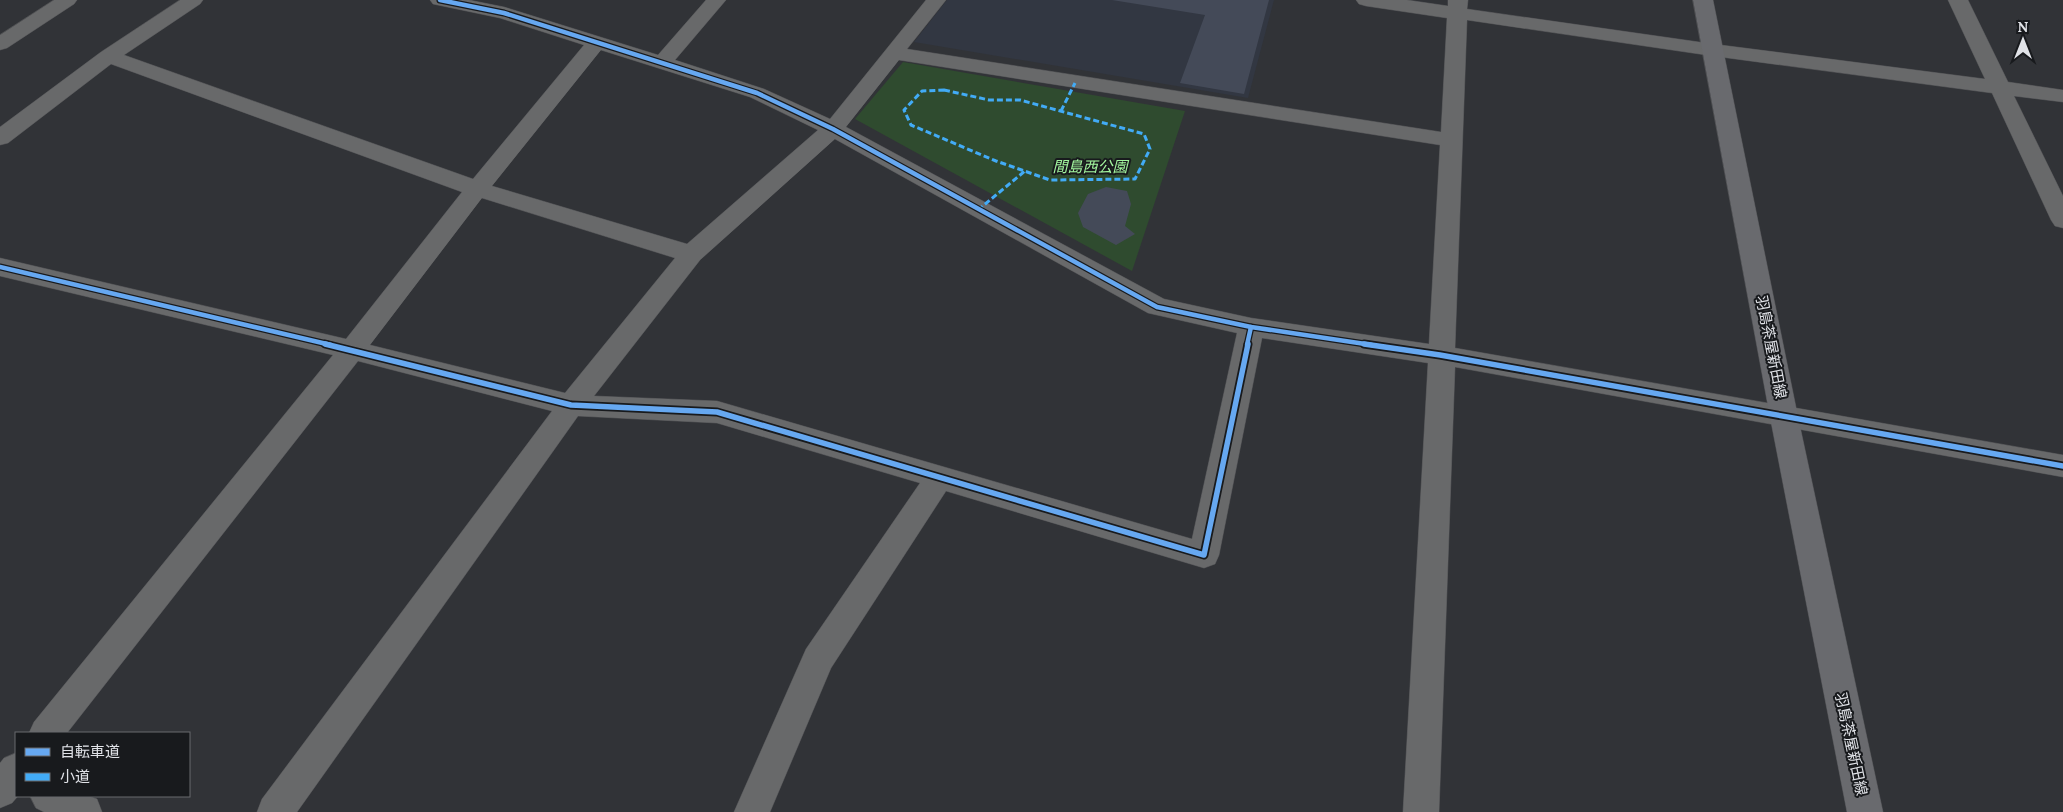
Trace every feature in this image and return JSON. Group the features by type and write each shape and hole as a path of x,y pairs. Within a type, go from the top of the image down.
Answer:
{"main road":[{"name":"羽島茶屋新田線","path":"1703,0 1784,417 1865,812"}],"street":[{"path":"0,44 67,0"},
{"path":"0,138 108,56 193,0"},
{"path":"440,0 511,7 596,43 756,93 832,130 1157,307 1250,328 1440,355 2063,466"},
{"path":"662,63 716,0"},
{"path":"275,812 571,406 691,254 832,130 936,0"},
{"path":"1366,0 1457,7 1713,50 2063,96"},
{"path":"1958,0 2063,220"},
{"path":"1421,812 1457,7"},
{"path":"47,732 352,350 477,189 596,43"},
{"path":"892,53 1075,83 1451,140"},
{"path":"108,56 477,189 691,254"},
{"path":"0,267 352,350 571,406 717,412 1204,555 1250,328"},
{"path":"752,812 818,659 939,478"},
{"path":"50,797 84,812"}],"shaded area":[{"path":"947,0 1274,0 1248,98 914,42"}],"green space":[{"name":"間島西公園","path":"903,62 1185,111 1132,271 855,119"}],"building":[{"path":"1112,0 1269,0 1244,94 1180,83 1205,15"},
{"path":"1106,187 1127,191 1131,204 1125,226 1135,234 1116,245 1083,227 1078,213 1088,194"}],"marked path":[{"path":"1061,111 1075,83"},
{"path":"944,90 989,100 1020,100 1144,134 1150,149 1135,179 1050,180 996,161 911,125 904,110 922,91 944,90"},
{"path":"978,210 1025,171"}],"cycle path":[{"path":"440,0 504,13 757,93 833,129 1157,307 1251,327 1440,355 2063,466"},
{"path":"0,267 352,350 571,405 717,412 1204,555 1251,327"}]}
